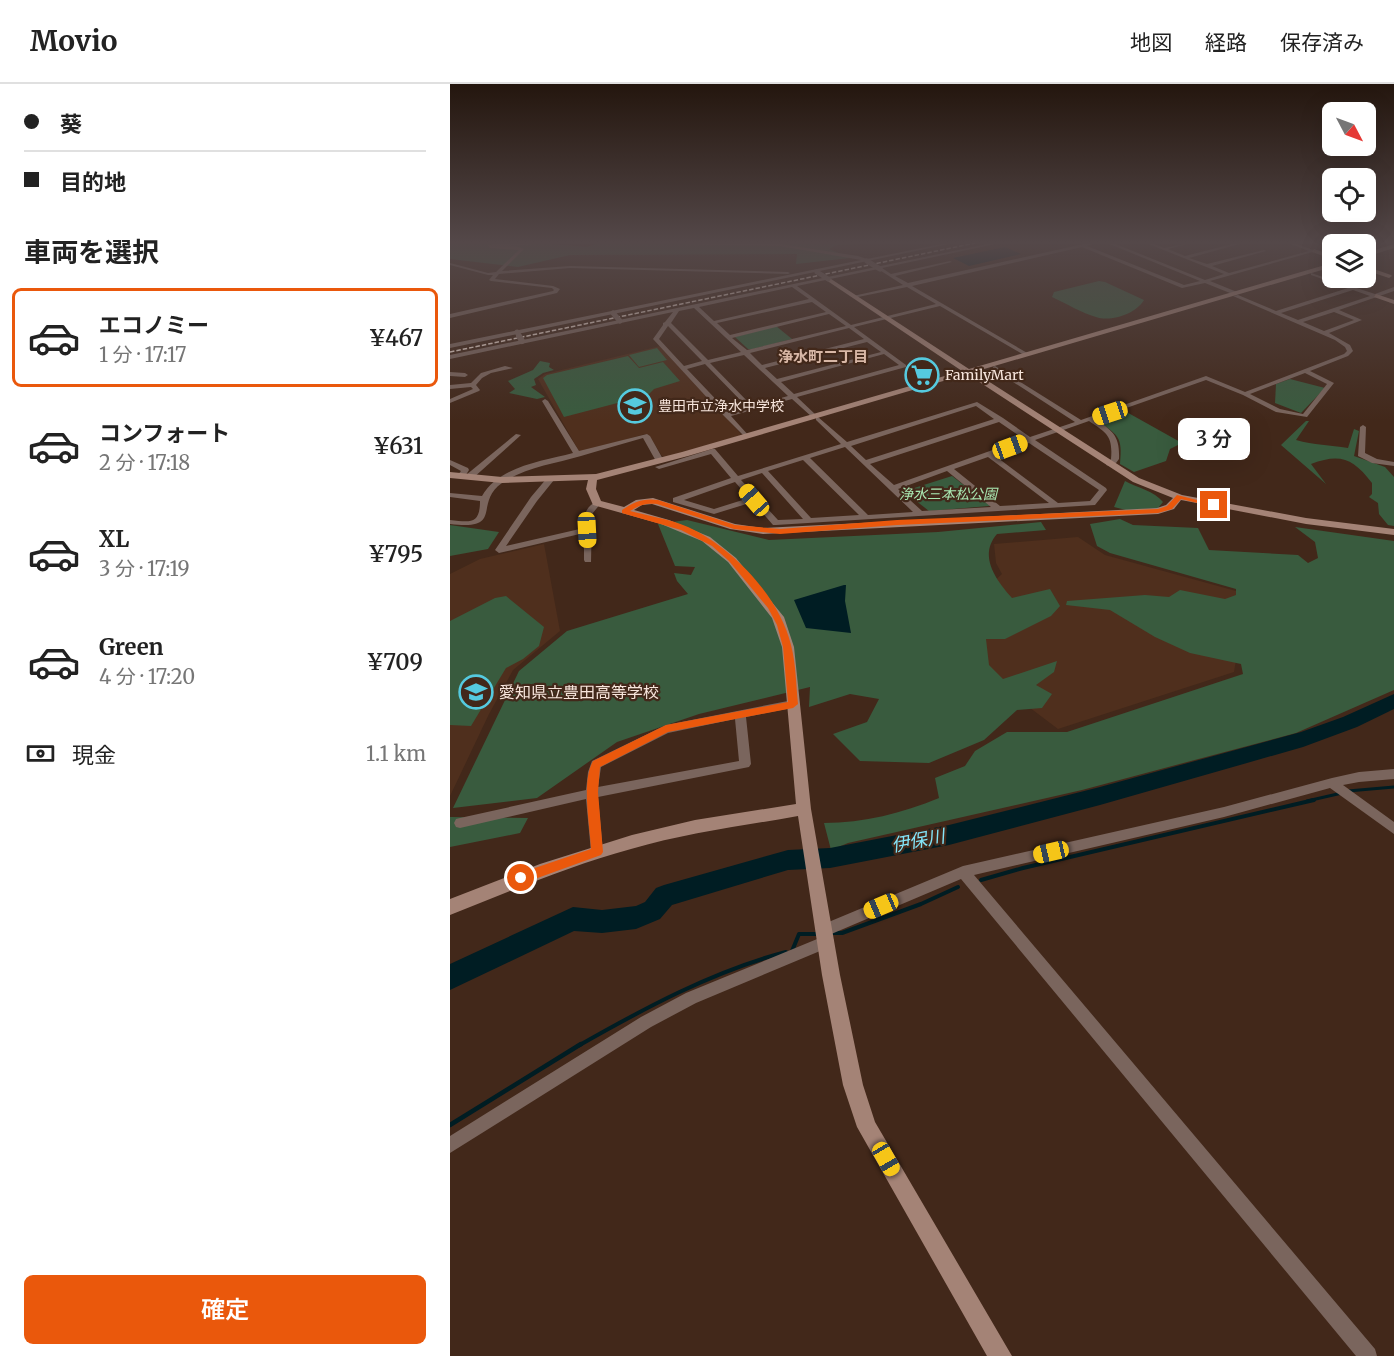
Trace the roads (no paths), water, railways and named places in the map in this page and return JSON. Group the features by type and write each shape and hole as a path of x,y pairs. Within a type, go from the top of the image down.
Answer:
{"street":[{"path":"450,316 502,302"},
{"path":"450,346 665,302"},
{"path":"450,361 454,356 713,302"},
{"path":"740,304 747,302"},
{"path":"712,323 747,312 796,302"},
{"path":"726,415 904,366 817,302"},
{"path":"863,302 1110,465 1137,480 1179,497 1306,522 1394,532"},
{"path":"938,302 1026,354"},
{"path":"450,475 502,480 614,477 712,451 1026,354 1209,302"},
{"path":"970,373 995,368 1211,302"},
{"path":"1245,394 1346,355 1350,351 1348,346 1339,339 1252,302"},
{"path":"1276,313 1309,302"},
{"path":"1299,322 1357,302"},
{"path":"683,368 941,304"},
{"path":"695,306 920,514"},
{"path":"678,309 656,337 746,436"},
{"path":"1325,333 1359,320 1334,310"},
{"path":"728,337 831,312"},
{"path":"613,313 620,321"},
{"path":"665,324 669,324 751,408"},
{"path":"517,332 522,342"},
{"path":"760,367 868,340"},
{"path":"776,381 886,352"},
{"path":"450,387 472,385 480,376 510,368"},
{"path":"995,368 1081,423"},
{"path":"893,488 1206,378 1278,411 1305,416 1331,383 1306,371"},
{"path":"450,374 465,375"},
{"path":"450,401 474,393 477,390 472,385"},
{"path":"545,401 578,454"},
{"path":"712,451 736,479 754,500 776,523 1092,503 1103,490 976,404 845,444 763,471 736,479 679,497 676,501 714,512 754,500"},
{"path":"660,464 746,436 816,418"},
{"path":"866,463 1001,419"},
{"path":"1090,419 1113,435 1117,444 1115,461 1110,465"},
{"path":"1363,427 1361,454 1375,461 1394,464"},
{"path":"465,476 518,435"},
{"path":"450,522 468,524 477,521 483,515 484,499 502,480 520,470 643,436 647,436 660,464"},
{"path":"990,455 1056,505"},
{"path":"804,457 866,517"},
{"path":"450,462 465,470 465,476"},
{"path":"949,469 997,508"},
{"path":"763,471 809,521"},
{"path":"593,478 591,489 597,503 665,522 697,534 732,560 771,606 781,625 788,647 804,809 843,1044 853,1085 867,1127 1000,1356"},
{"path":"550,480 499,550 587,530"},
{"path":"450,495 484,499"},
{"path":"624,512 640,502 653,501 734,527 780,531 897,523 1158,511 1170,507 1179,497"},
{"path":"588,560 588,514 597,503"},
{"path":"597,852 593,792 596,764 657,732 793,704"},
{"path":"460,823 593,792 745,764 740,714"},
{"path":"450,1145 655,1017 824,931 963,872 1224,812 1359,777 1394,774"},
{"path":"1335,785 1394,829"},
{"path":"450,907 510,882 597,852 694,827 804,809"},
{"path":"963,872 1368,1356"}],"water":[{"path":"846,585 845,601 851,633 806,628 794,600"}],"waterway":[{"name":"伊保川","path":"450,977 573,919 602,922 636,918 654,910 664,896 788,860 830,858 949,835 1100,796 1303,739 1350,722 1394,701"},
{"path":"1348,791 1394,787"},
{"path":"1307,801 1342,793"},
{"path":"981,880 1023,868 1314,800"},
{"path":"831,933 842,933 921,904 958,887"},
{"path":"792,951 799,934 819,934"},
{"path":"578,1046 705,980 786,952"},
{"path":"450,1125 581,1044"}],"railway":[{"path":"450,352 689,302"}],"place":[{"name":"FamilyMart","path":"922,375"},
{"name":"豊田市立浄水中学校","path":"635,406"},
{"name":"愛知県立豊田高等学校","path":"476,692"}],"district":[{"name":"浄水町二丁目","path":"823,357"}],"park label":[{"name":"浄水三本松公園","path":"948,494"}]}
